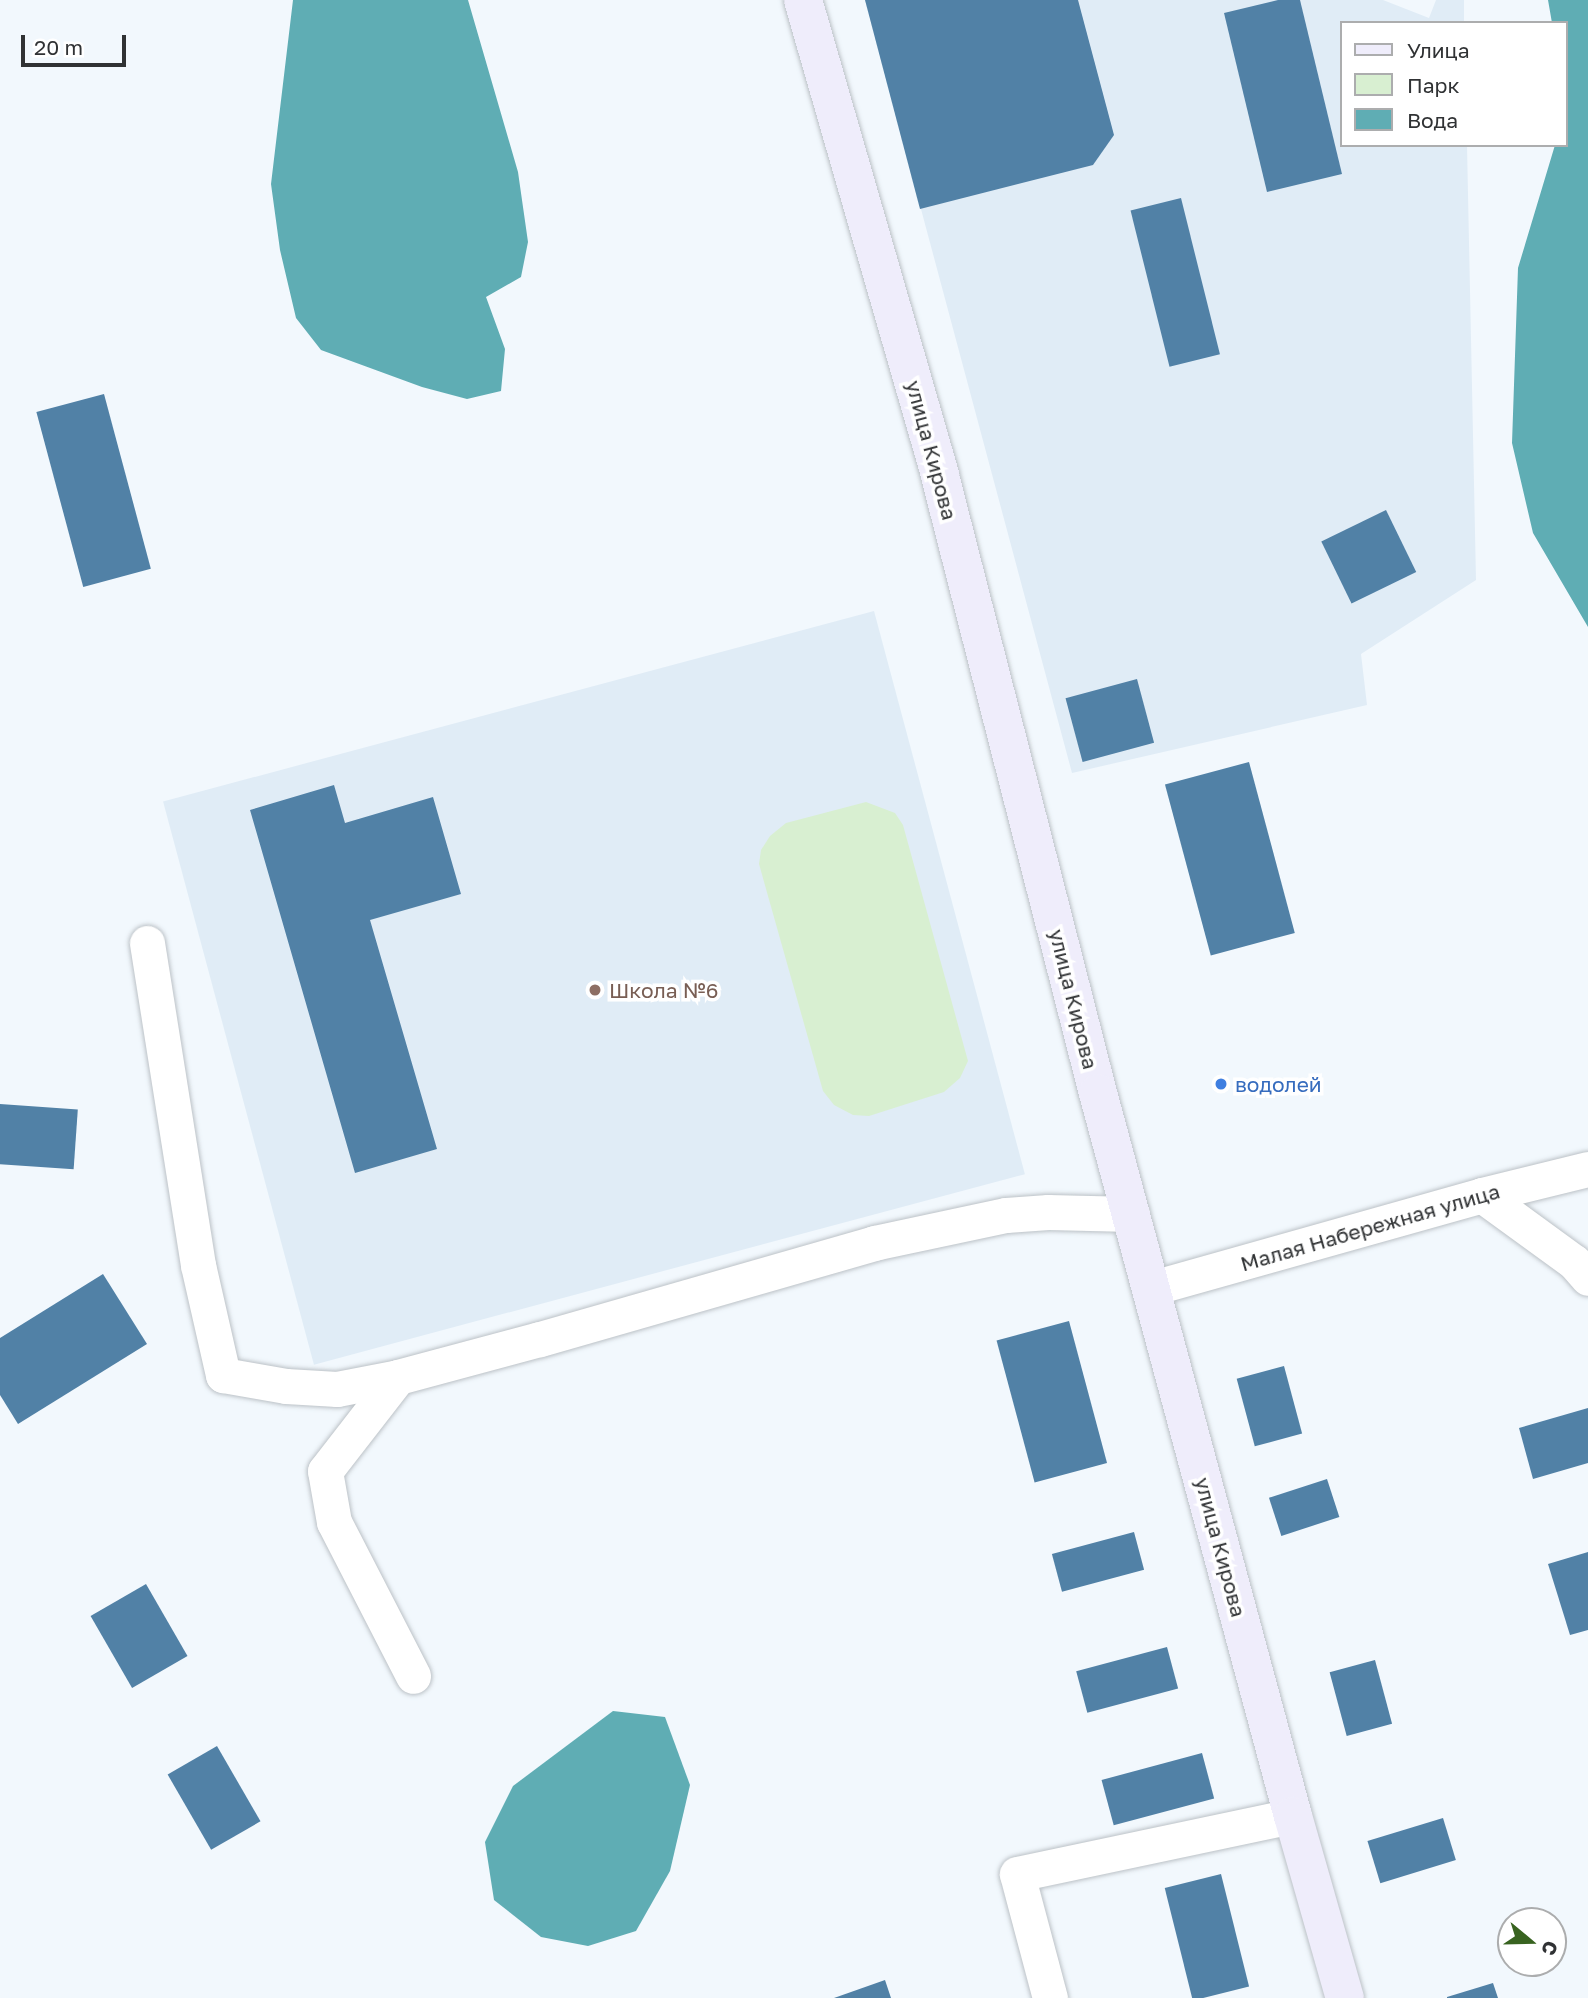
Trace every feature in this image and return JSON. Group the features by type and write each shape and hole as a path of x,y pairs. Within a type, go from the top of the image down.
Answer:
{"street":[{"name":"улица Кирова","path":"803,0 940,476 1132,1214 1293,1816 1345,1998"},
{"path":"147,943 198,1265 223,1375 286,1385 338,1389 398,1377 874,1243 1006,1215 1048,1212 1132,1214"},
{"name":"Малая Набережная улица","path":"1153,1288 1482,1195 1588,1169"},
{"path":"1482,1195 1574,1262 1588,1278"},
{"path":"398,1377 325,1471 334,1522 413,1676"},
{"path":"1049,1998 1017,1874 1293,1816"}],"shaded area":[{"path":"865,0 1383,0 1429,18 1436,0 1464,0 1464,21 1340,21 1340,147 1467,147 1476,580 1361,654 1367,705 1072,773"},
{"name":"Школа №6","path":"874,611 1025,1174 314,1365 163,801"}],"green space":[{"path":"866,802 895,813 903,825 968,1061 960,1078 944,1092 869,1116 853,1115 834,1105 823,1091 759,864 761,850 770,836 786,823"}],"water":[{"path":"293,0 468,0 518,172 528,242 521,277 486,297 505,349 501,391 467,399 422,387 321,350 296,318 280,250 271,184"},
{"path":"1548,0 1588,0 1588,627 1533,533 1512,443 1518,268 1554,147 1567,147 1567,21 1552,21"},
{"path":"613,1711 665,1717 690,1785 670,1871 636,1931 588,1946 541,1937 494,1900 485,1842 513,1786"}],"building":[{"path":"865,0 1078,0 1114,135 1093,165 920,209"},
{"path":"1278,0 1300,0 1342,174 1267,192 1224,13"},
{"path":"1181,198 1220,354 1169,367 1131,211"},
{"path":"104,394 151,569 83,587 36,412"},
{"path":"1386,510 1416,572 1352,604 1321,542"},
{"path":"1137,679 1154,743 1083,762 1066,698"},
{"path":"1249,762 1295,933 1211,955 1165,785"},
{"path":"334,785 345,823 433,797 461,894 370,920 437,1149 355,1173 250,810"},
{"path":"0,1104 78,1109 74,1169 0,1164"},
{"path":"103,1274 147,1344 18,1424 0,1395 0,1338"},
{"path":"1069,1321 1107,1463 1035,1482 997,1340"},
{"path":"1284,1366 1302,1434 1255,1446 1237,1379"},
{"path":"1588,1408 1588,1463 1533,1479 1519,1428"},
{"path":"1327,1479 1339,1517 1281,1536 1269,1498"},
{"path":"1134,1532 1144,1570 1062,1592 1052,1554"},
{"path":"1588,1552 1588,1630 1570,1635 1548,1564"},
{"path":"146,1584 188,1656 132,1688 91,1616"},
{"path":"1167,1647 1178,1689 1087,1713 1076,1671"},
{"path":"1375,1660 1392,1724 1347,1736 1330,1672"},
{"path":"217,1746 260,1821 211,1850 168,1774"},
{"path":"1202,1753 1214,1798 1114,1825 1102,1780"},
{"path":"1443,1818 1456,1860 1380,1883 1367,1841"},
{"path":"1221,1874 1249,1987 1203,1998 1192,1998 1165,1888"},
{"path":"885,1980 891,1998 834,1998"},
{"path":"1493,1983 1498,1998 1447,1998 1447,1997"}],"place":[{"name":"Школа №6","path":"595,990"},
{"name":"водолей","path":"1221,1084"}]}
